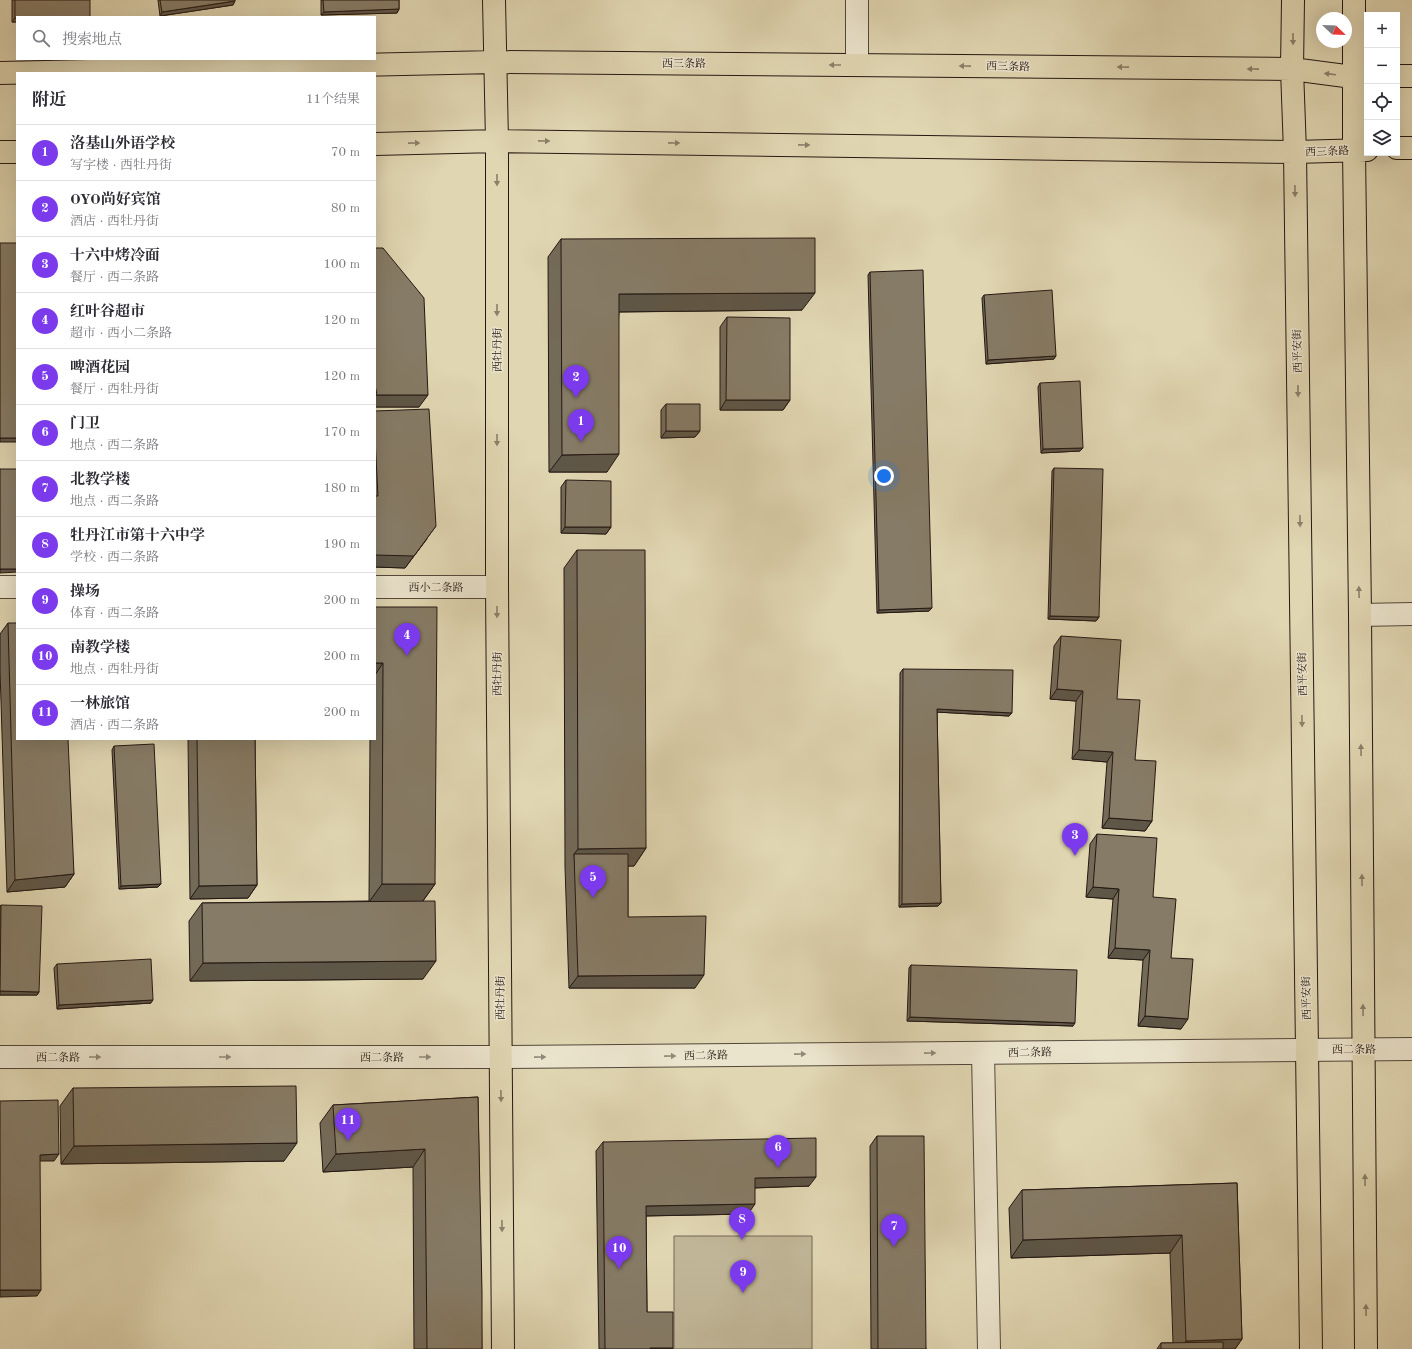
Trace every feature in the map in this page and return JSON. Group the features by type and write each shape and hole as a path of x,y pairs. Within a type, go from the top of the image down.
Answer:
{"main road":[{"name":"西牡丹街","path":"494,0 497,141 496,587 503,1349"},
{"name":"西平安街","path":"1293,0 1292,69 1295,152 1311,1349"},
{"path":"1354,0 1360,77 1360,614 1366,1349"},
{"name":"西三条路","path":"45,72 495,62 1292,69 1360,77"},
{"name":"西三条路","path":"0,73 16,73"},
{"path":"1400,76 1412,76"},
{"name":"西三条路","path":"376,144 497,141 1295,152 1360,150"},
{"path":"1400,148 1412,148"},
{"path":"0,152 16,152"}],"street":[{"path":"857,0 857,65"},
{"path":"0,587 16,587"},
{"name":"西小二条路","path":"376,587 496,587"},
{"path":"1360,614 1412,614"},
{"name":"西二条路","path":"0,1058 501,1057 1412,1049"},
{"path":"983,1053 989,1349"}],"shaded area":[{"path":"674,1236 812,1236 812,1349 674,1349"}],"building":[{"path":"15,0 90,0 90,16 16,16 15,18"},
{"path":"160,0 235,0 235,1 162,12"},
{"path":"323,0 399,0 399,9 324,12"},
{"path":"815,238 815,293 619,294 619,454 562,455 561,239"},
{"path":"0,243 16,243 16,438 0,438"},
{"path":"376,248 383,248 424,298 428,395 377,395"},
{"path":"923,270 932,608 879,610 870,272"},
{"path":"1052,290 1056,356 988,360 984,295"},
{"path":"727,317 790,318 790,400 726,400"},
{"path":"1080,381 1083,448 1043,449 1040,383"},
{"path":"666,404 700,404 700,431 666,431"},
{"path":"429,409 436,526 414,556 376,555 376,496 378,496 376,411"},
{"path":"1054,468 1103,469 1099,617 1050,616"},
{"path":"0,469 16,469 16,569 0,569"},
{"path":"566,480 611,481 611,527 565,527"},
{"path":"577,550 645,550 646,848 578,849"},
{"path":"376,607 437,607 435,884 382,884 383,663 376,663"},
{"path":"8,623 16,623 16,740 68,740 74,874 15,880"},
{"path":"1061,636 1121,640 1117,699 1140,700 1135,760 1156,761 1152,821 1109,818 1113,752 1079,750 1083,691 1057,689"},
{"path":"903,669 1013,670 1012,713 937,709 941,903 902,904"},
{"path":"197,740 255,740 257,885 199,886"},
{"path":"154,744 161,884 121,886 114,746"},
{"path":"1097,834 1157,838 1153,897 1176,899 1171,958 1193,959 1188,1019 1145,1016 1150,950 1115,948 1119,889 1093,887"},
{"path":"574,854 628,854 628,917 706,916 704,975 578,976"},
{"path":"435,901 436,961 203,963 202,903"},
{"path":"1,905 42,906 39,992 0,991"},
{"path":"151,959 153,1000 59,1005 57,964"},
{"path":"911,965 1077,970 1075,1023 910,1017"},
{"path":"296,1086 297,1143 74,1146 73,1088"},
{"path":"478,1097 482,1349 427,1349 425,1149 336,1154 333,1105"},
{"path":"58,1100 59,1154 40,1155 41,1290 0,1290 0,1101"},
{"path":"877,1136 924,1136 926,1349 878,1349"},
{"path":"816,1138 816,1177 755,1178 755,1204 646,1206 647,1312 673,1312 673,1348 605,1349 603,1142"},
{"path":"1237,1183 1242,1339 1186,1341 1182,1235 1023,1240 1022,1190"},
{"path":"1223,1342 1223,1349 1161,1349 1161,1343"}],"place":[{"name":"OYO尚好宾馆","path":"576,398"},
{"name":"洛基山外语学校","path":"581,442"},
{"name":"红叶谷超市","path":"407,656"},
{"name":"十六中烤冷面","path":"1075,856"},
{"name":"啤酒花园","path":"593,898"},
{"name":"一林旅馆","path":"348,1141"},
{"name":"门卫","path":"778,1168"},
{"name":"牡丹江市第十六中学","path":"742,1240"},
{"name":"北教学楼","path":"894,1247"},
{"name":"南教学楼","path":"619,1269"},
{"name":"操场","path":"743,1293"}]}
